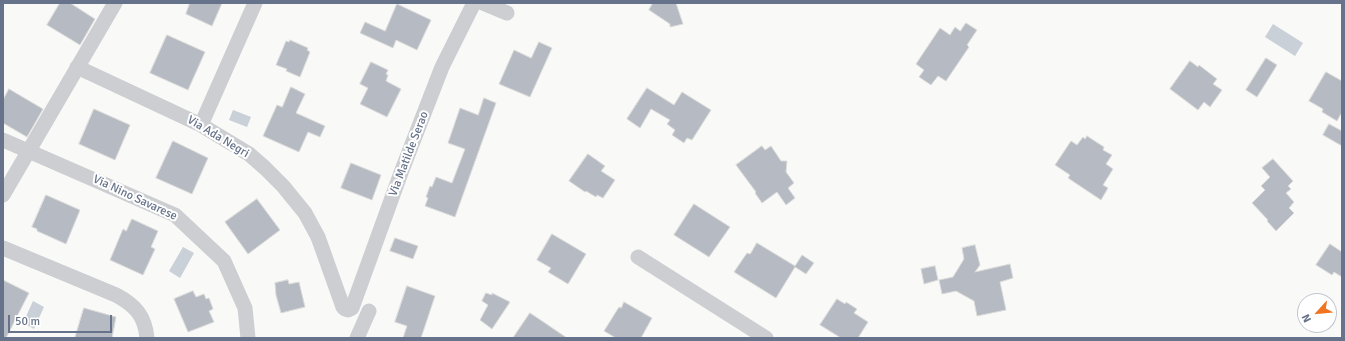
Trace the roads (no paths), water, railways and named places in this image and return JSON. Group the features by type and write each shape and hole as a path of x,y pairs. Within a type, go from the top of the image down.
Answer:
{"street":[{"path":"3,195 115,3"},
{"path":"201,125 255,3"},
{"name":"Via Matilde Serao","path":"352,308 402,170 442,67 474,3"},
{"path":"483,3 507,13"},
{"name":"Via Ada Negri","path":"77,67 201,125 249,154 283,186 305,213 318,237 343,307 345,310 352,308"},
{"name":"Via Nino Savarese","path":"3,140 29,150 175,215 224,261 245,308 248,338"},
{"path":"3,248 116,295 128,302 138,312 144,324 148,338"},
{"path":"638,258 766,338"},
{"path":"357,338 369,311"}]}
